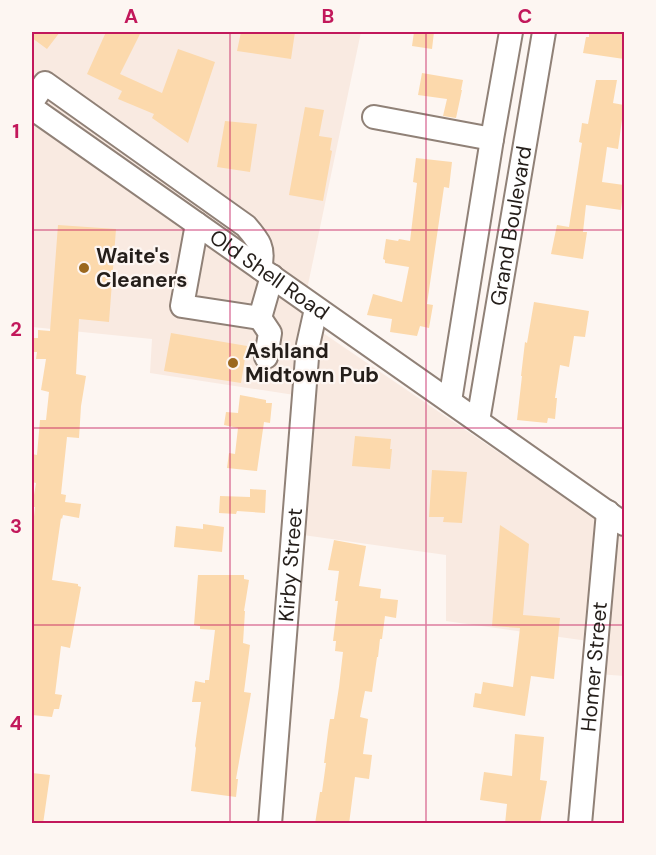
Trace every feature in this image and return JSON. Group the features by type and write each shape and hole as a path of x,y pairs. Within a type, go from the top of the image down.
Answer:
{"street":[{"name":"Grand Boulevard","path":"450,401 511,32"},
{"name":"Grand Boulevard","path":"478,421 544,32"},
{"path":"32,102 45,83 246,226 261,246 266,272 260,318 270,333 266,357"},
{"name":"Old Shell Road","path":"32,108 316,309 620,517"},
{"path":"374,117 492,140"},
{"path":"157,197 174,175"},
{"path":"196,224 182,306 260,318"},
{"name":"Kirby Street","path":"270,824 308,345 316,309"},
{"name":"Homer Street","path":"580,824 620,517"}],"shaded area":[{"path":"32,32 361,32 301,318 624,538 624,676 585,673 588,641 446,621 446,555 303,535 314,398 150,373 152,339 32,327"}],"building":[{"path":"32,32 60,32 47,49 32,38"},
{"path":"106,32 141,32 120,74 162,93 178,49 215,62 188,143 152,118 154,114 118,99 122,91 87,74"},
{"path":"241,32 295,32 291,59 237,51"},
{"path":"414,32 434,32 432,49 412,46"},
{"path":"589,32 624,32 624,59 583,53"},
{"path":"422,73 463,80 456,118 443,116 447,99 418,95"},
{"path":"596,80 617,80 613,103 624,105 618,149 607,147 602,182 624,185 621,210 586,205 583,232 587,232 583,259 551,254 557,225 569,227 582,143 579,142 582,123 588,124"},
{"path":"305,107 324,110 319,136 332,138 330,150 332,151 323,201 289,195"},
{"path":"225,121 257,124 250,172 217,167"},
{"path":"416,158 452,162 449,188 444,187 427,304 433,305 429,328 420,326 417,336 390,332 392,319 367,315 373,294 402,302 409,267 385,263 383,259 386,239 410,241 417,183 413,182"},
{"path":"58,225 116,229 109,322 79,319 76,374 86,376 79,438 67,437 61,494 66,495 65,502 81,504 79,518 63,515 61,518 52,580 78,584 81,587 70,648 61,646 55,694 62,695 59,709 54,709 52,717 32,715 32,536 35,507 32,507 36,483 32,482 32,454 37,455 40,420 46,420 49,392 41,390 46,359 36,359 37,352 32,352 32,338 38,338 38,330 50,331"},
{"path":"534,302 589,311 585,337 574,336 569,367 560,365 555,398 557,398 555,419 548,418 547,423 517,420 525,342 527,343"},
{"path":"171,333 247,346 241,383 164,371"},
{"path":"240,395 272,403 270,423 264,422 257,471 227,468 229,453 235,454 238,428 224,425 226,412 238,413"},
{"path":"355,436 391,439 390,469 352,466"},
{"path":"432,470 467,472 462,523 443,522 444,517 429,517"},
{"path":"250,489 266,490 265,513 237,511 236,514 219,513 220,496 250,497"},
{"path":"203,524 224,527 222,552 174,547 176,526 203,529"},
{"path":"500,525 529,544 523,615 560,618 554,679 531,676 525,716 473,707 475,693 481,694 483,682 513,687 520,628 492,626"},
{"path":"334,540 366,546 359,586 381,589 380,598 398,600 396,618 385,616 372,692 365,691 360,717 368,719 363,754 372,755 369,779 355,777 349,824 315,824 320,792 322,792 330,719 334,719 343,652 335,651 336,641 333,641 339,571 328,570"},
{"path":"198,575 244,575 244,579 249,580 244,611 243,643 250,645 244,692 251,693 236,779 238,779 236,797 191,791 201,702 192,702 195,681 205,683 205,680 209,680 215,630 200,629 200,626 194,625"},
{"path":"515,734 544,737 540,780 547,781 540,824 505,824 507,804 480,800 484,772 512,776"},
{"path":"32,773 50,775 43,824 32,824"}],"place":[{"name":"Waite's Cleaners","path":"84,268"},
{"name":"Ashland Midtown Pub","path":"233,363"}]}
